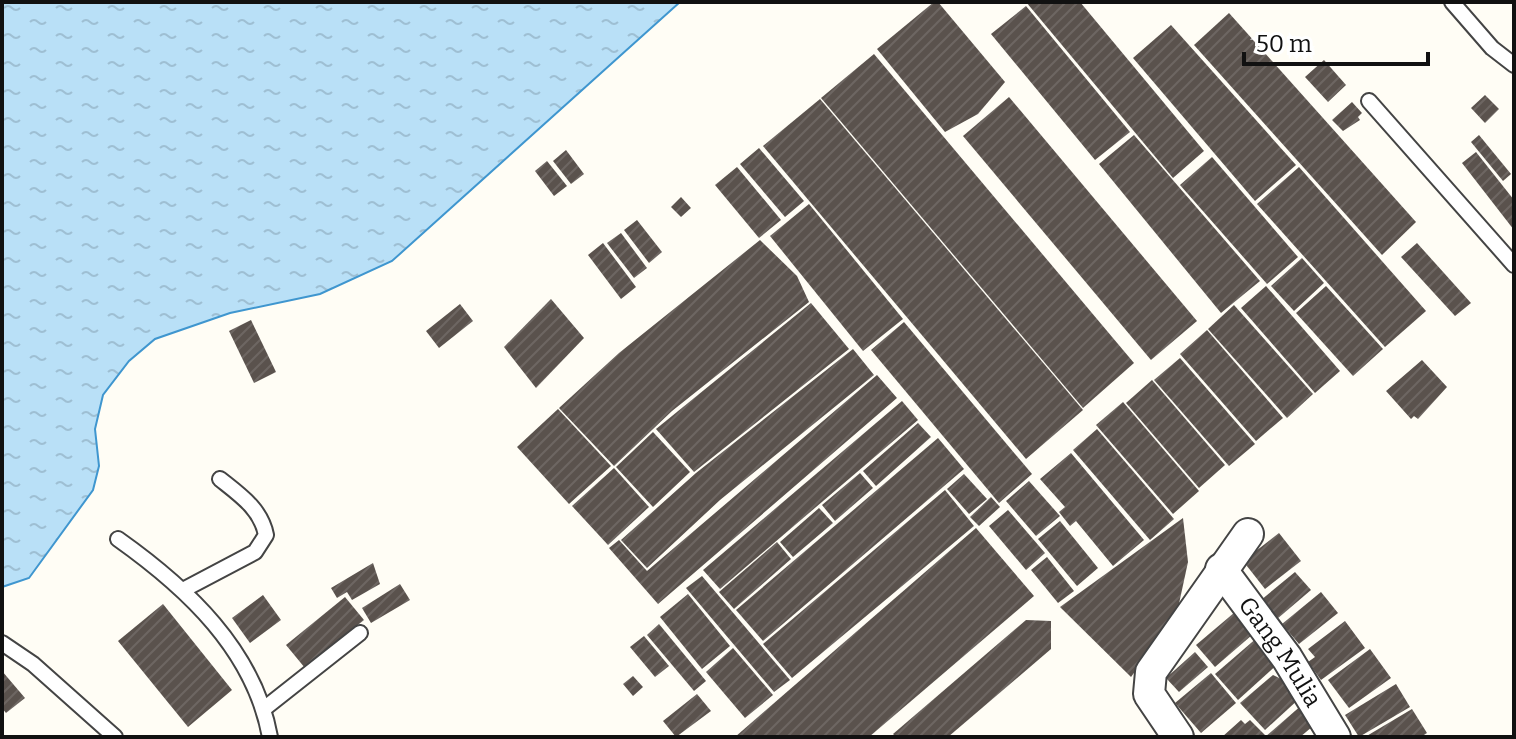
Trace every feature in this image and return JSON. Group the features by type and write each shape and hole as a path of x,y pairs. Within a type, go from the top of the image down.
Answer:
{"street":[{"path":"1178,737 1153,701 1147,685 1151,672 1248,534"},
{"name":"Gang Mulia","path":"1221,569 1287,658 1335,737"}],"lane":[{"path":"1452,2 1482,38 1514,65"},
{"path":"1369,101 1514,265"},
{"path":"183,590 255,552 266,535 263,521 245,499 220,479"},
{"path":"118,539 207,613 233,650 265,708 270,737"},
{"path":"265,708 360,633"},
{"path":"2,643 33,664 115,737"}],"water":[{"path":"2,2 680,2 392,261 320,294 230,313 155,339 129,361 103,395 95,429 99,466 93,490 29,578 2,587"}],"building":[{"path":"934,2 938,2 1005,82 978,114 945,132 877,49"},
{"path":"1026,2 1080,2 1204,151 1173,178"},
{"path":"1026,6 1130,132 1095,160 991,34"},
{"path":"1229,13 1416,222 1382,255 1194,45"},
{"path":"1171,25 1296,165 1255,201 1133,58"},
{"path":"874,54 1134,363 1083,408 821,98"},
{"path":"1324,60 1346,85 1328,102 1305,77"},
{"path":"1485,95 1499,109 1485,123 1471,108"},
{"path":"1009,97 1197,321 1151,360 963,136"},
{"path":"820,99 1083,410 1026,459 763,146"},
{"path":"1352,102 1362,113 1358,117 1360,120 1343,131 1332,120"},
{"path":"1134,135 1260,281 1221,313 1099,164"},
{"path":"1479,135 1511,174 1503,181 1471,142"},
{"path":"759,148 804,201 785,217 740,164"},
{"path":"566,150 584,174 571,184 553,161"},
{"path":"1476,152 1514,200 1514,230 1462,163"},
{"path":"1212,157 1298,257 1267,284 1180,185"},
{"path":"547,161 567,186 554,196 535,171"},
{"path":"737,167 781,220 759,238 715,185"},
{"path":"1299,167 1426,311 1385,347 1257,204"},
{"path":"681,197 691,208 681,217 671,207"},
{"path":"809,204 903,319 863,351 770,236"},
{"path":"637,220 662,252 649,263 624,230"},
{"path":"621,233 647,268 634,278 607,243"},
{"path":"760,240 797,276 809,302 672,411 614,466 559,408 619,353"},
{"path":"603,243 636,287 621,299 588,255"},
{"path":"1417,243 1471,303 1455,316 1401,257"},
{"path":"1302,258 1324,283 1294,311 1271,286"},
{"path":"1266,286 1340,371 1315,393 1241,308"},
{"path":"1326,286 1383,349 1353,376 1296,313"},
{"path":"551,299 584,338 536,388 504,347"},
{"path":"811,303 849,349 694,472 656,429"},
{"path":"460,304 473,321 439,348 426,331"},
{"path":"1234,305 1313,394 1287,418 1208,329"},
{"path":"251,320 276,372 254,383 229,331"},
{"path":"904,322 1032,474 999,503 871,350"},
{"path":"1207,330 1283,418 1256,441 1180,354"},
{"path":"853,349 874,375 720,500 647,568 621,540 696,473"},
{"path":"1180,358 1255,444 1229,466 1154,380"},
{"path":"1422,360 1447,387 1418,419 1414,416 1411,419 1386,391"},
{"path":"877,375 897,398 658,604 609,548 619,540 647,571"},
{"path":"1152,380 1225,465 1199,488 1126,403"},
{"path":"902,401 918,420 720,589 703,570"},
{"path":"1123,402 1199,491 1173,514 1096,425"},
{"path":"558,409 611,466 569,504 517,447"},
{"path":"918,423 931,437 876,486 863,471"},
{"path":"1097,429 1174,519 1150,540 1073,450"},
{"path":"653,432 690,472 653,507 616,467"},
{"path":"938,438 964,469 763,641 736,610"},
{"path":"1071,453 1144,540 1113,566 1076,521 1070,526 1059,512 1065,507 1040,479"},
{"path":"614,468 649,507 608,545 572,506"},
{"path":"860,473 873,488 835,521 822,505"},
{"path":"964,474 987,499 969,514 947,489"},
{"path":"1029,481 1060,516 1036,536 1006,501"},
{"path":"945,490 974,526 792,678 763,644"},
{"path":"991,497 1000,507 979,526 970,517"},
{"path":"819,508 833,523 793,557 780,542"},
{"path":"1008,510 1045,553 1026,570 989,526"},
{"path":"1183,518 1188,562 1177,613 1131,677 1060,607"},
{"path":"1060,521 1098,568 1077,586 1038,539"},
{"path":"976,528 1034,596 869,737 735,737"},
{"path":"1279,533 1301,561 1265,589 1243,561"},
{"path":"777,542 791,559 734,609 719,592"},
{"path":"1047,557 1074,591 1058,603 1031,570"},
{"path":"373,563 380,584 352,600 347,592 337,598 331,588"},
{"path":"1295,572 1311,590 1277,619 1261,600"},
{"path":"702,576 790,680 774,692 686,588"},
{"path":"400,584 410,600 371,623 362,608"},
{"path":"1321,592 1338,613 1299,644 1282,624"},
{"path":"688,594 730,646 702,669 660,617"},
{"path":"263,595 281,620 250,643 232,618"},
{"path":"345,597 364,620 305,668 286,645"},
{"path":"163,604 232,690 188,727 118,641"},
{"path":"1241,607 1259,629 1215,667 1196,645"},
{"path":"1026,620 1051,621 1051,649 948,737 896,737 893,734"},
{"path":"1345,621 1365,648 1321,680 1308,662 1315,657 1308,649"},
{"path":"659,624 706,681 694,691 647,635"},
{"path":"644,636 669,666 655,677 630,647"},
{"path":"1258,637 1280,662 1238,700 1215,674"},
{"path":"733,648 773,695 745,718 706,672"},
{"path":"1370,649 1391,678 1349,708 1328,680"},
{"path":"1195,652 1208,667 1179,692 1166,678"},
{"path":"2,671 25,698 6,713 2,708"},
{"path":"1211,673 1236,703 1201,733 1175,703"},
{"path":"1273,675 1296,686 1300,698 1265,730 1240,703"},
{"path":"633,676 643,687 633,696 623,684"},
{"path":"1396,684 1410,707 1359,737 1345,715"},
{"path":"697,694 711,711 676,737 663,721"},
{"path":"1303,704 1318,722 1300,737 1265,737"},
{"path":"1412,709 1427,733 1421,737 1365,737"},
{"path":"1241,720 1245,724 1250,720 1265,735 1222,737"}]}
